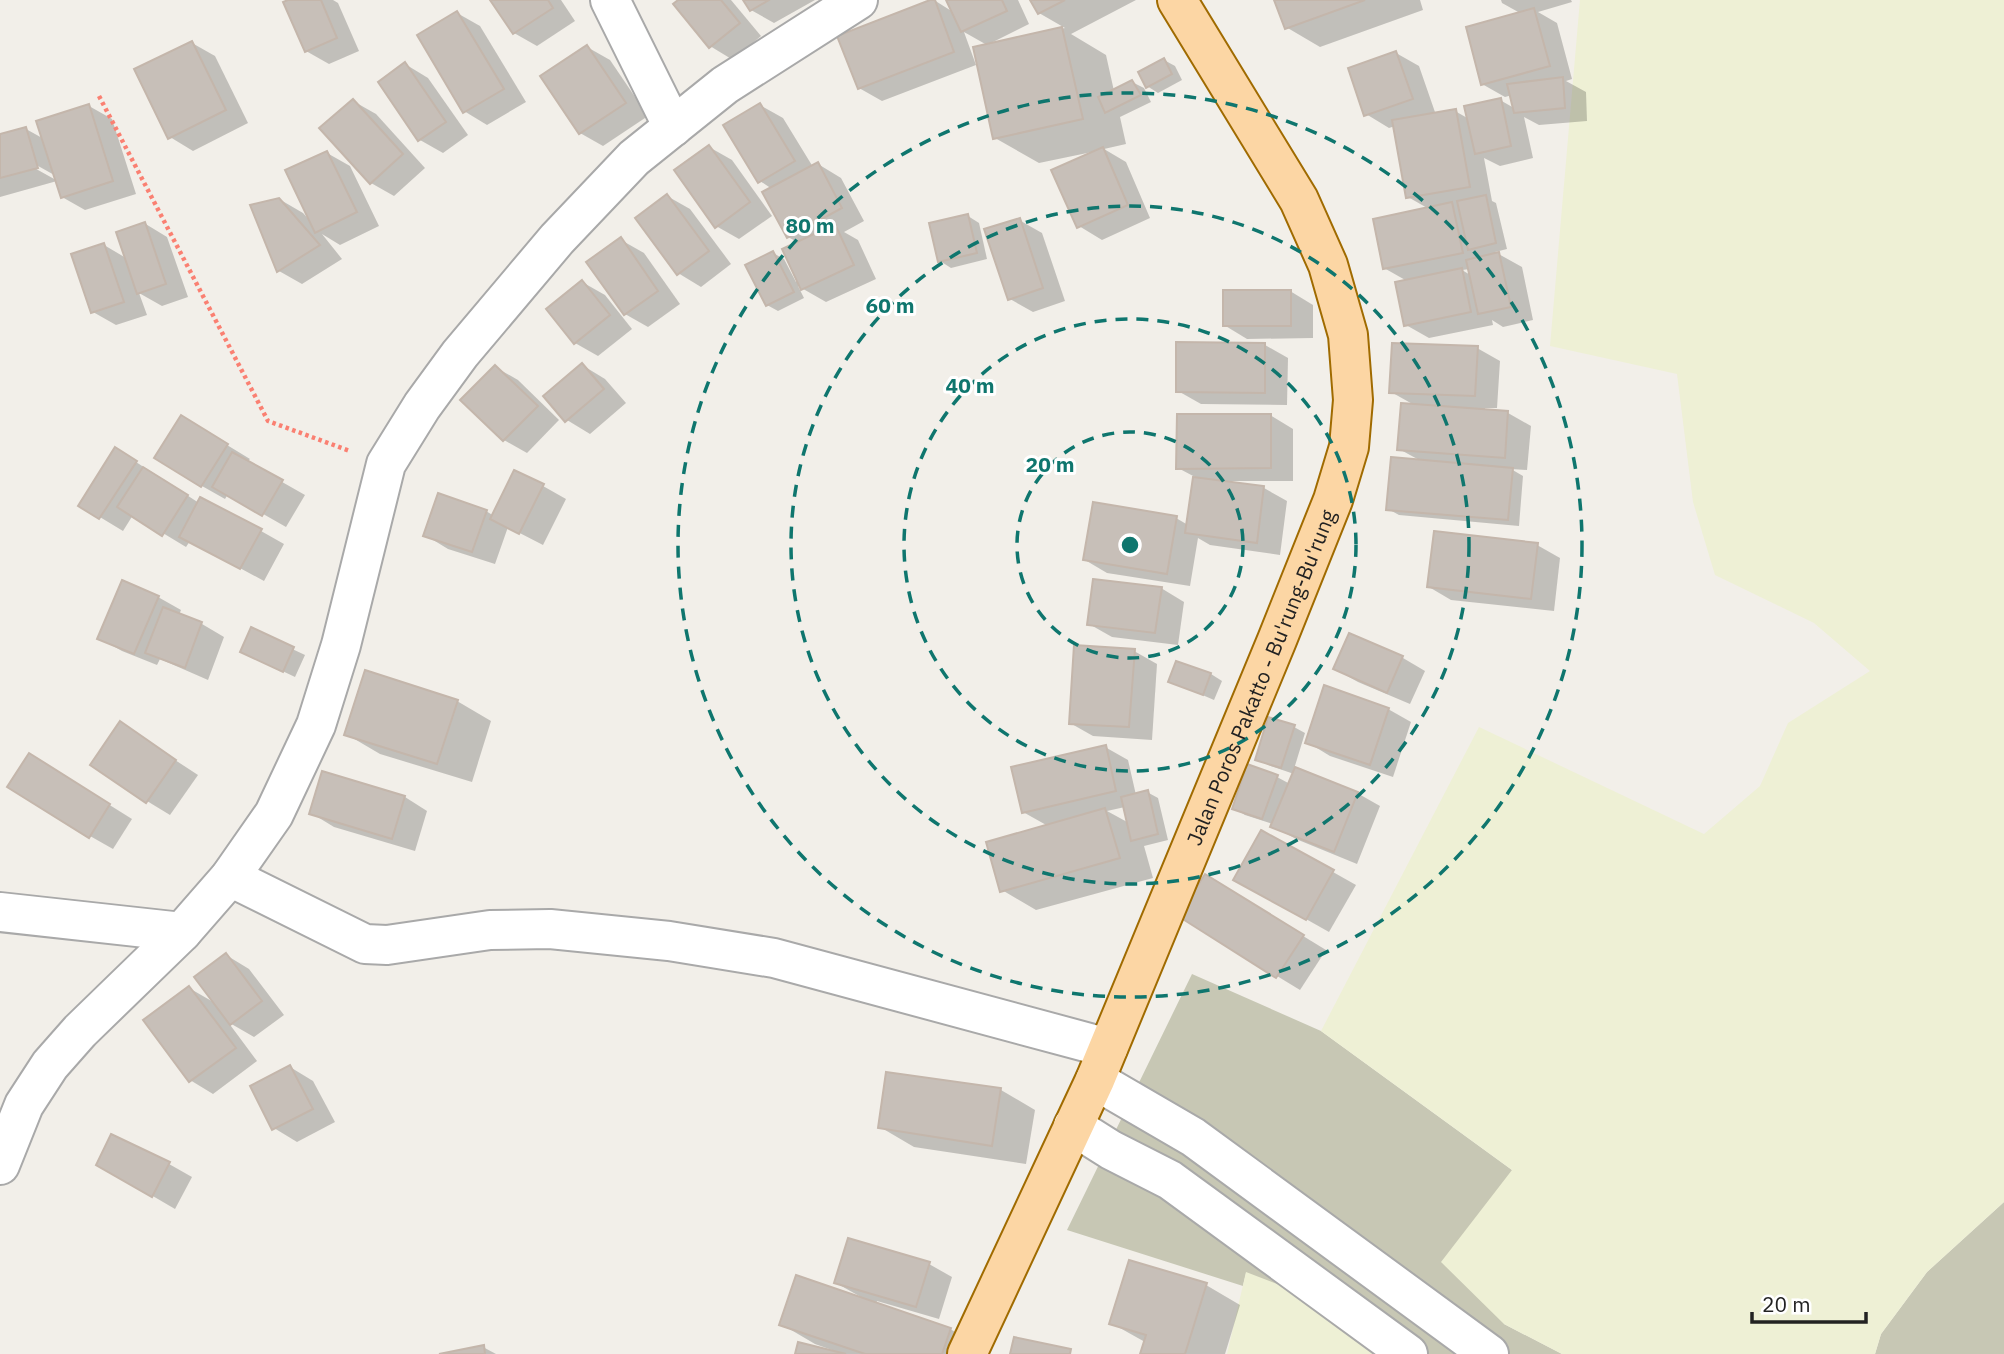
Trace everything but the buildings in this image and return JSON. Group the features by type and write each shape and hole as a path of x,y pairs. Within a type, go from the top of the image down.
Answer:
{"main road":[{"name":"Jalan Poros Pakatto - Bu'rung-Bu'rung","path":"967,1354 1101,1064 1333,500 1349,447 1353,400 1348,335 1328,265 1299,200 1177,0"}],"street":[{"path":"610,0 673,127"},
{"path":"0,1165 24,1105 50,1065 80,1031 182,932 230,877 274,814 316,725 341,645 386,464 460,354 557,240 634,158 725,85 858,0"},
{"path":"230,877 365,944 387,945 491,930 551,929 669,941 774,958 1101,1064 1193,1137 1489,1354"},
{"path":"0,912 182,932"},
{"path":"1073,1126 1111,1150 1170,1180 1408,1354"},
{"path":"1170,1180 1193,1137"},
{"path":"1308,1280 1333,1241"}],"path":[{"path":"99,96 268,421 386,464"}],"shaded area":[{"path":"1580,0 2004,0 2004,1202 1927,1272 1881,1334 1875,1354 1562,1354 1504,1324 1441,1262 1512,1170 1321,1031 1479,727 1704,834 1760,786 1788,723 1870,671 1814,623 1715,575 1693,502 1677,374 1550,346"},
{"path":"1192,974 1321,1031 1512,1170 1504,1324 1562,1354 1378,1354 1246,1273 1243,1286 1067,1230"},
{"path":"2004,1202 2004,1354 1875,1354 1881,1334 1927,1272"},
{"path":"1246,1272 1311,1297 1378,1354 1227,1354"}]}
